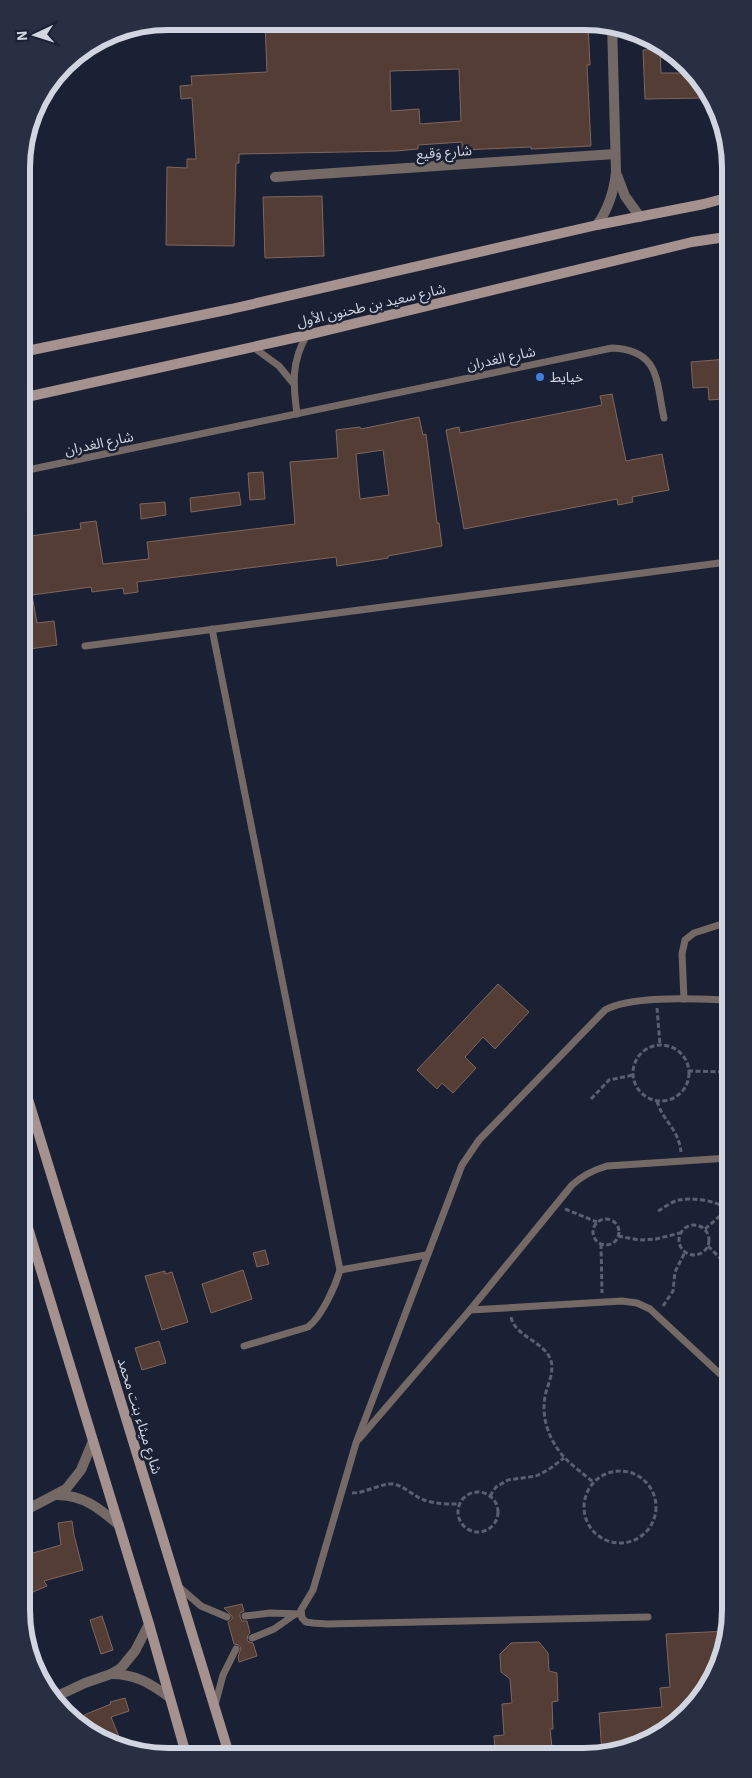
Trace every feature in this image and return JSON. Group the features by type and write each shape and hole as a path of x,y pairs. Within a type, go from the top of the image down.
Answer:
{"main road":[{"name":"شارع سعيد بن طحنون الأول","path":"30,350 231,308 597,225 722,199"},
{"name":"شارع سعيد بن طحنون الأول","path":"30,396 307,335 692,242 722,238"},
{"name":"شارع ميثاء بنت محمد","path":"30,1106 227,1748"},
{"path":"30,1234 149,1624 184,1748"}],"street":[{"path":"597,225 611,200 616,172 612,33"},
{"name":"شارع وَقيع","path":"275,177 615,154"},
{"path":"616,172 625,196 640,217"},
{"path":"30,1508 66,1489 81,1470 93,1441"},
{"path":"57,1495 75,1496 84,1500 100,1509 119,1525"},
{"path":"60,1695 85,1683 112,1674 128,1660 149,1624"},
{"path":"112,1674 143,1679 169,1697"}],"lane":[{"path":"297,414 293,384 294,368 297,353 307,335"},
{"path":"253,346 275,362 293,384"},
{"name":"شارع الغدران","path":"30,469 612,348 638,352 650,364 654,372 664,418"},
{"path":"85,646 722,563"},
{"path":"212,629 340,1270 320,1314 308,1327 244,1346"},
{"path":"684,999 682,954 685,940 694,933 722,924"},
{"path":"252,1638 274,1629 297,1614 313,1590 356,1443 426,1255 462,1165 479,1140 605,1010 621,1003 684,999 722,1000"},
{"path":"356,1443 470,1310 572,1185 582,1176 607,1166 722,1158"},
{"path":"340,1270 426,1255"},
{"path":"470,1310 622,1301 637,1303 650,1309 722,1374"},
{"path":"177,1586 189,1598 201,1606 227,1616"},
{"path":"245,1616 270,1613 297,1614 306,1622 328,1624 648,1616"},
{"path":"214,1708 223,1675 236,1649"}],"path":[{"path":"657,1000 660,1045"},
{"path":"660,1045 667,1046 679,1053 687,1064 688,1071 686,1085 682,1091 671,1099 657,1101 651,1100 640,1093 633,1075 633,1068 640,1055 652,1047 660,1045"},
{"path":"688,1071 722,1072"},
{"path":"591,1099 609,1080 633,1075"},
{"path":"657,1101 660,1112 677,1135 681,1161"},
{"path":"658,1211 679,1200 702,1200 722,1205"},
{"path":"556,1204 597,1222"},
{"path":"705,1229 722,1215"},
{"path":"601,1244 612,1244 618,1236 619,1226 616,1222 606,1218 597,1222 593,1232 594,1237 601,1244 602,1302"},
{"path":"618,1236 639,1240 656,1239 680,1233 688,1225 695,1224 705,1229 709,1240 708,1246 700,1254 690,1255 685,1252 679,1243 680,1233"},
{"path":"708,1246 722,1261"},
{"path":"657,1315 673,1291 675,1272 685,1252"},
{"path":"510,1308 512,1320 517,1329 539,1345 550,1358 552,1374 545,1398 544,1415 548,1432 564,1458 593,1482"},
{"path":"490,1496 496,1487 508,1480 536,1476 564,1458"},
{"path":"611,1471 632,1472 649,1483 657,1502 653,1523 639,1538 619,1543 600,1537 587,1521 584,1500 593,1482 611,1471"},
{"path":"341,1493 368,1491 391,1484 406,1489 425,1501 459,1504"},
{"path":"480,1492 490,1496 497,1507 498,1514 492,1526 486,1530 473,1532 461,1524 457,1511 461,1500 470,1493 480,1492"}],"building":[{"path":"265,30 588,30 590,65 587,65 591,146 462,150 462,142 418,145 418,149 396,151 239,154 239,163 236,163 234,246 166,245 167,167 187,168 187,159 196,159 192,98 181,99 180,86 192,85 191,76 267,72","holes":["459,69 461,121 420,124 419,109 391,111 390,71"]},
{"path":"654,49 660,53 661,73 684,73 702,98 645,99 643,50"},
{"path":"322,196 324,256 265,258 263,197"},
{"path":"722,359 722,399 709,400 708,387 693,388 691,362"},
{"path":"612,394 626,461 662,454 669,490 632,497 633,502 618,505 617,499 464,529 446,430 459,427 460,433 602,405 600,396"},
{"path":"419,417 423,435 426,434 437,523 439,523 442,546 388,556 388,558 337,566 336,557 137,582 138,592 124,594 123,588 92,592 91,587 32,595 37,623 54,621 57,645 30,649 30,536 81,529 80,523 96,521 103,564 149,559 147,542 295,524 290,462 338,458 336,430 360,427 361,429","holes":["383,450 389,495 360,499 356,454"]},
{"path":"263,472 265,499 250,500 248,473"},
{"path":"239,492 241,505 191,512 190,498"},
{"path":"165,502 166,515 141,519 140,504"},
{"path":"498,984 529,1012 495,1049 483,1037 465,1057 476,1068 453,1093 442,1083 437,1089 417,1070"},
{"path":"265,1250 269,1264 257,1267 253,1253"},
{"path":"243,1270 252,1299 211,1313 202,1284"},
{"path":"165,1271 165,1274 172,1272 188,1322 162,1330 145,1276"},
{"path":"159,1341 166,1363 142,1370 135,1348"},
{"path":"72,1521 83,1570 44,1581 47,1586 30,1593 30,1554 61,1545 58,1523"},
{"path":"242,1604 244,1611 240,1613 240,1617 242,1621 247,1621 250,1633 247,1640 253,1643 257,1656 239,1662 238,1657 241,1648 239,1645 234,1644 228,1622 232,1619 232,1616 224,1608"},
{"path":"102,1616 113,1650 101,1654 90,1620"},
{"path":"720,1631 708,1671 688,1701 668,1719 637,1737 602,1747 599,1713 662,1707 660,1688 670,1687 666,1634"},
{"path":"539,1642 548,1653 549,1671 557,1673 558,1701 552,1702 553,1729 550,1729 552,1747 495,1748 494,1736 504,1735 502,1704 512,1703 510,1679 501,1672 500,1654 511,1643"},
{"path":"125,1698 129,1711 111,1717 120,1739 99,1729 93,1722 90,1723 86,1720 84,1715 111,1704 110,1702"}],"place":[{"name":"خيايط","path":"540,377"}]}
